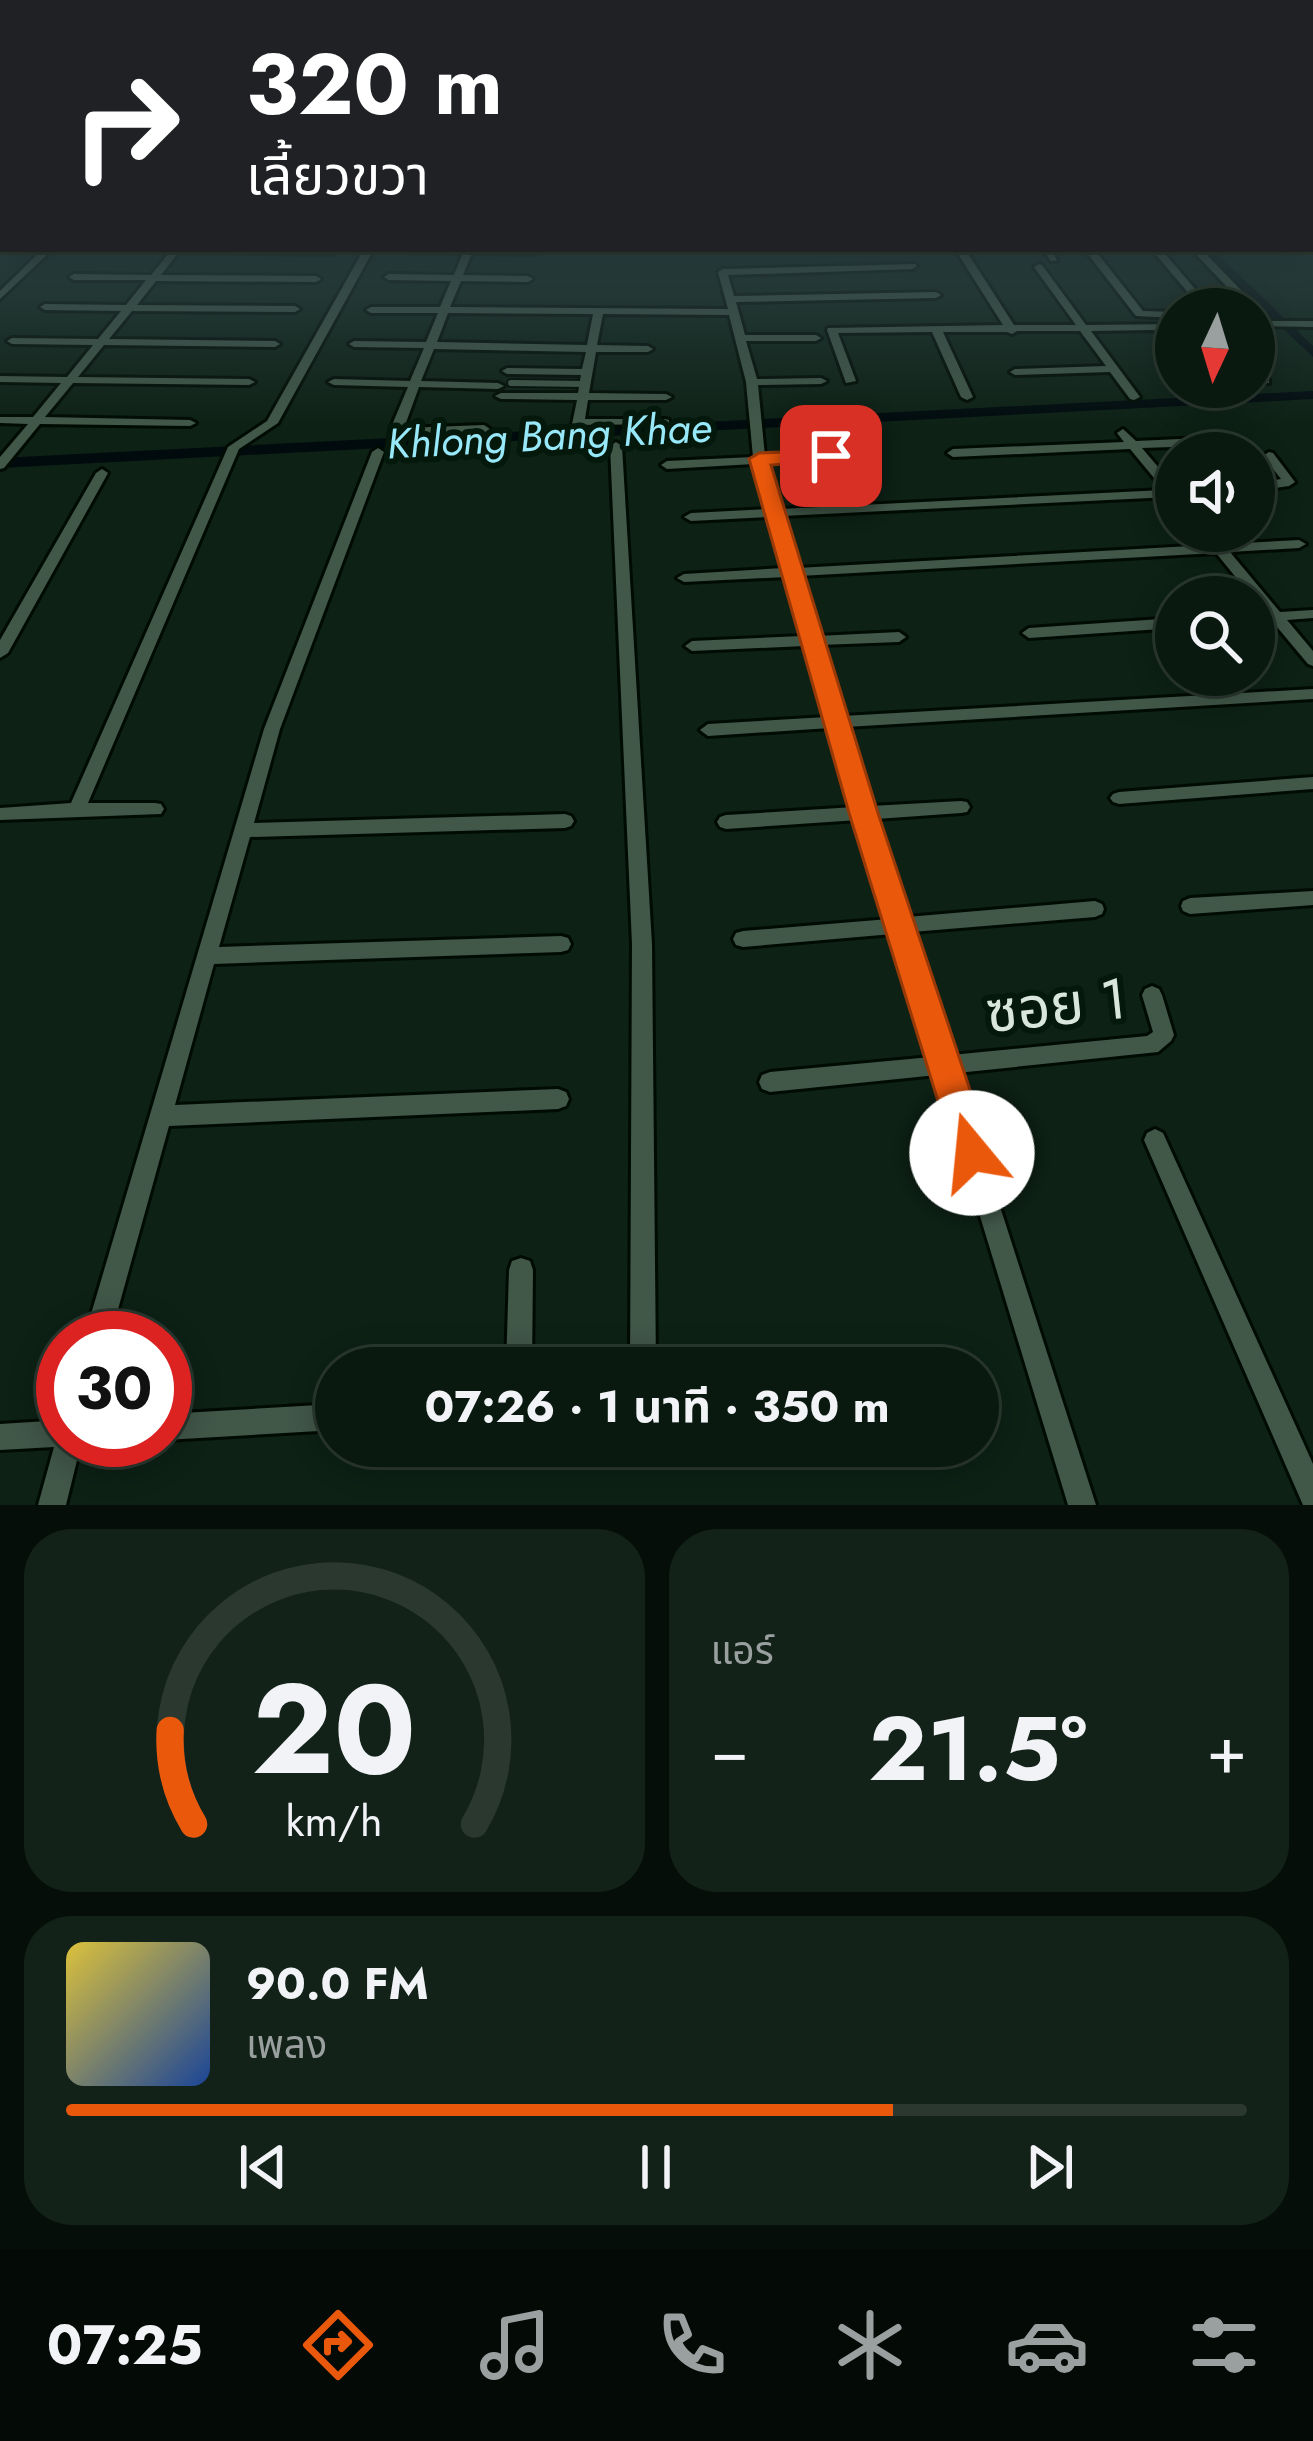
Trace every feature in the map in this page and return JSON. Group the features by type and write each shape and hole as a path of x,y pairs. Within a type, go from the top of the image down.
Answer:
{"street":[{"path":"2,462 146,287"},
{"path":"77,809 231,455 238,442 272,423 348,287"},
{"path":"453,287 399,430 484,429"},
{"path":"729,287 752,382 759,459 773,511 863,813 1082,1505"},
{"path":"984,287 1012,331"},
{"path":"1055,287 1134,397"},
{"path":"1119,287 1140,314 1155,314"},
{"path":"371,310 598,312 937,295"},
{"path":"45,307 295,309"},
{"path":"598,312 578,426 665,422"},
{"path":"1275,324 1313,324"},
{"path":"850,381 832,330 1155,328"},
{"path":"937,331 967,397"},
{"path":"742,338 815,338"},
{"path":"12,341 275,344"},
{"path":"354,344 648,349"},
{"path":"1015,372 1112,369"},
{"path":"0,379 249,382"},
{"path":"752,382 821,381"},
{"path":"334,382 586,384 666,397"},
{"path":"504,384 586,384"},
{"path":"0,420 190,423"},
{"path":"1128,439 1155,471"},
{"path":"953,453 1155,440"},
{"path":"616,446 642,944 643,1347"},
{"path":"104,1311 272,729 378,452"},
{"path":"667,464 831,456"},
{"path":"1275,464 1289,482 1275,484"},
{"path":"0,653 103,473"},
{"path":"691,517 1155,495"},
{"path":"1275,546 1299,544"},
{"path":"684,578 1202,552"},
{"path":"1223,552 1313,661"},
{"path":"1276,616 1313,614"},
{"path":"1029,633 1155,624"},
{"path":"692,646 899,637"},
{"path":"709,730 1313,694"},
{"path":"1119,798 1313,783"},
{"path":"725,822 961,807"},
{"path":"0,814 155,808"},
{"path":"244,830 565,820"},
{"path":"1190,906 1313,898"},
{"path":"743,938 1095,909"},
{"path":"206,956 561,944"},
{"name":"ซอย 1","path":"770,1082 1151,1045 1164,1035 1152,995"},
{"path":"159,1116 558,1099"},
{"path":"1155,1140 1313,1496"},
{"path":"519,1347 521,1270"},
{"path":"192,1425 315,1418"},
{"path":"0,1437 36,1437"},
{"path":"52,1505 60,1467"}],"waterway":[{"path":"1245,287 1313,353"},
{"name":"Khlong Bang Khae","path":"0,463 1313,395"}],"route":[{"path":"831,456 759,459 863,813 972,1153"}]}
